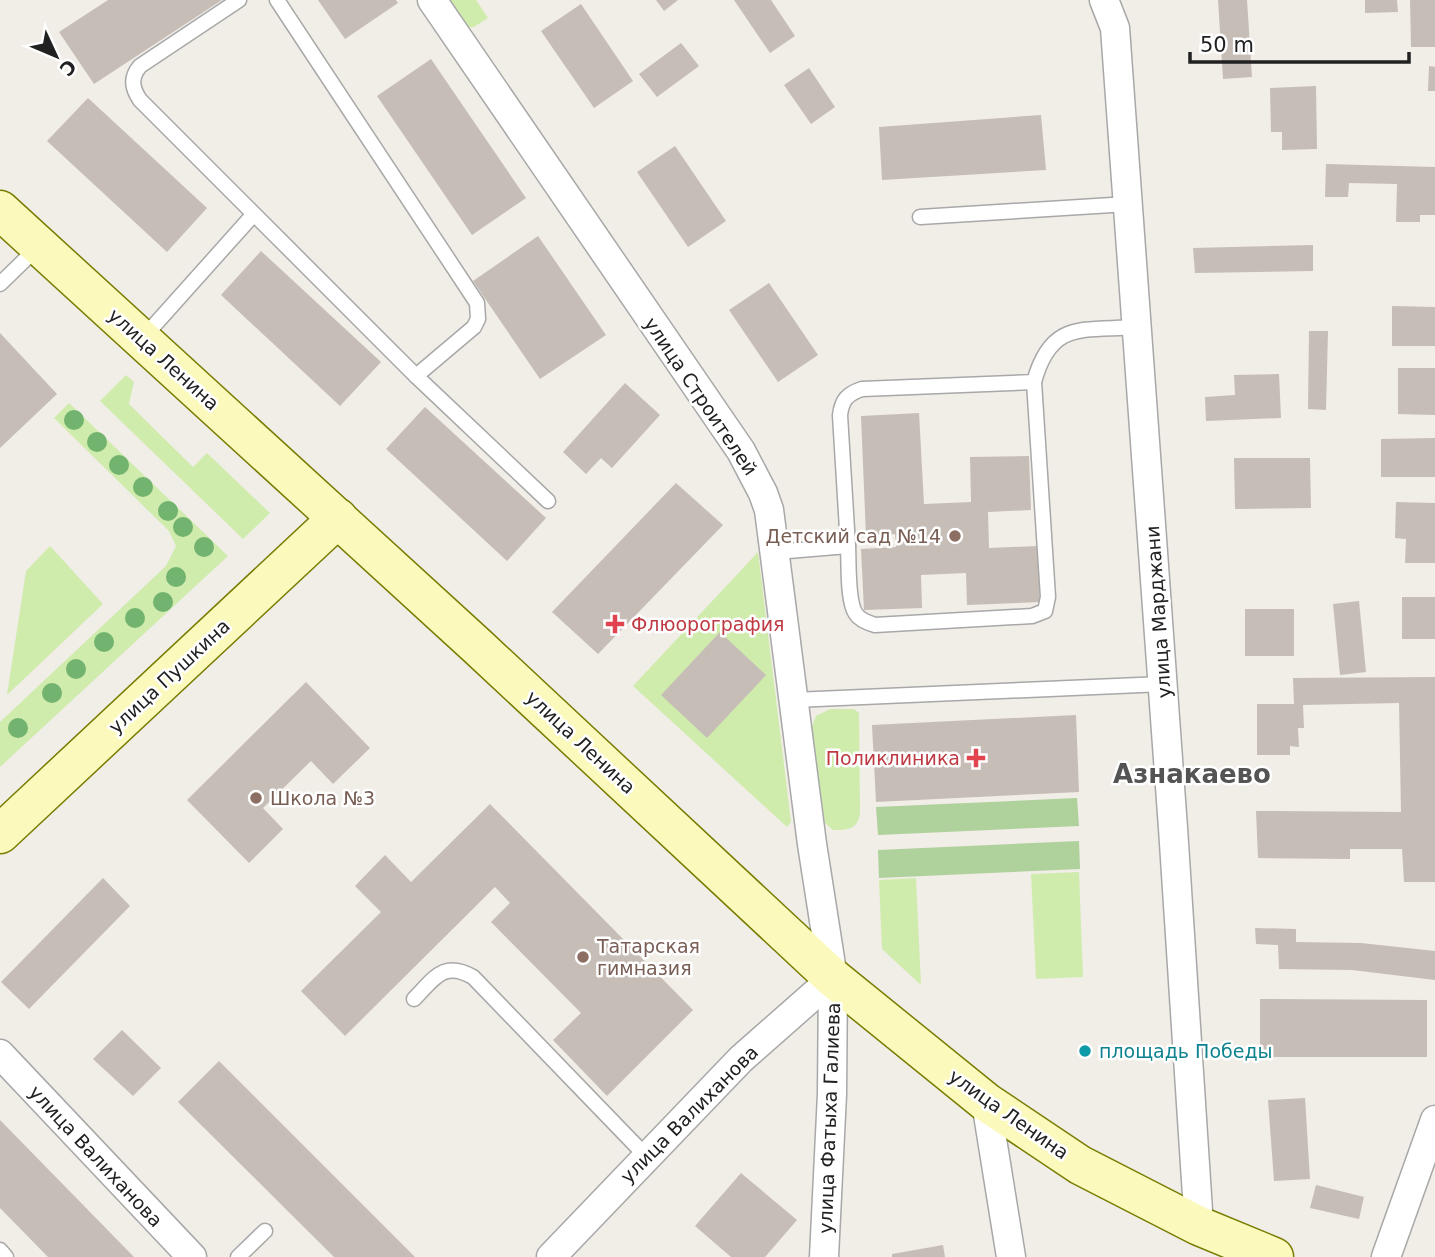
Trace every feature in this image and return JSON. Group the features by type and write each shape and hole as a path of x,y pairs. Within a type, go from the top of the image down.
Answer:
{"main road":[{"name":"улица Ленина","path":"0,210 338,518 762,909 833,978 986,1102 1080,1165 1199,1226 1274,1257"},
{"name":"улица Пушкина","path":"0,834 338,518"}],"street":[{"name":"улица Строителей","path":"432,0 741,451 764,494 773,526 813,844 833,978"},
{"name":"улица Марджани","path":"1104,0 1115,29 1199,1226"},
{"name":"улица Валиханова","path":"551,1257 741,1059 833,978"},
{"name":"улица Фатыха Галиева","path":"824,1257 832,1094 833,978"},
{"name":"улица Валиханова","path":"0,1054 192,1257"},
{"path":"986,1102 1010,1257"},
{"path":"1386,1257 1435,1120"}],"lane":[{"path":"239,0 140,66 132,81 134,91 253,215 416,376 548,501"},
{"path":"277,0 477,303 478,319 474,327 416,376"},
{"path":"920,217 1128,204"},
{"path":"142,340 253,215"},
{"path":"0,284 39,246"},
{"path":"1034,382 862,389 849,394 842,402 840,415 848,546 852,605 856,615 875,625 1032,617 1045,611 1048,597 1034,382 1040,360 1054,340 1071,332 1137,327"},
{"path":"776,552 848,546"},
{"path":"794,700 1163,684"},
{"path":"414,999 449,969 460,970 473,977 646,1156"},
{"path":"238,1257 265,1231"},
{"path":"0,1250 6,1257"}],"green space":[{"path":"443,0 476,0 488,18 474,27 464,28"},
{"path":"126,375 134,382 129,404 193,467 207,453 270,513 243,539 100,401"},
{"path":"69,403 228,556 0,767 0,722 166,566 176,546 169,531 54,418"},
{"path":"50,546 103,604 7,695 26,571"},
{"path":"758,552 791,822 787,827 633,686"},
{"path":"830,709 854,709 859,713 860,813 854,826 843,830 833,830 825,823 811,729 816,716"},
{"path":"1077,798 1079,826 878,835 876,807"},
{"path":"1079,841 1080,869 879,878 878,850"},
{"path":"1079,872 1083,977 1036,979 1031,874"},
{"path":"916,878 921,985 882,949 879,880"}],"building":[{"path":"108,0 222,0 94,84 59,32"},
{"path":"318,0 396,0 398,3 345,39"},
{"path":"656,0 678,0 664,11"},
{"path":"734,0 771,0 795,36 770,53"},
{"path":"1218,0 1247,0 1252,77 1223,79"},
{"path":"1365,0 1397,0 1398,12 1365,13"},
{"path":"1410,0 1435,0 1435,47 1411,47"},
{"path":"581,4 633,81 594,108 541,31"},
{"path":"681,43 699,66 657,97 639,74"},
{"path":"431,59 526,198 472,235 377,96"},
{"path":"1429,66 1435,67 1435,91 1428,91"},
{"path":"809,68 835,107 811,124 784,85"},
{"path":"1316,86 1317,149 1282,150 1282,132 1271,132 1270,88"},
{"path":"88,98 207,208 167,252 47,141"},
{"path":"1041,115 1046,170 882,180 879,127"},
{"path":"675,146 726,221 688,247 637,172"},
{"path":"1326,164 1435,167 1435,215 1420,215 1420,222 1396,222 1397,184 1349,183 1348,197 1325,197"},
{"path":"538,236 606,335 540,379 473,281"},
{"path":"1313,245 1313,271 1195,273 1193,248"},
{"path":"261,251 381,362 340,406 221,295"},
{"path":"769,283 818,355 778,382 729,310"},
{"path":"1392,306 1435,307 1435,346 1392,346"},
{"path":"1309,331 1328,331 1326,410 1308,409"},
{"path":"0,333 57,394 0,448"},
{"path":"1398,368 1435,368 1435,415 1398,414"},
{"path":"1279,374 1281,418 1206,421 1205,397 1235,395 1234,375"},
{"path":"625,383 660,415 612,468 601,458 586,474 563,452"},
{"path":"425,407 546,518 507,561 386,449"},
{"path":"919,413 924,504 971,502 970,457 1029,456 1031,510 988,512 989,548 1038,546 1040,602 967,605 966,573 921,575 922,608 864,610 861,549 896,547 895,534 866,536 861,416"},
{"path":"1435,438 1435,477 1381,477 1381,439"},
{"path":"1234,458 1310,458 1311,508 1235,509"},
{"path":"676,483 723,525 598,654 552,612"},
{"path":"1396,502 1435,503 1435,563 1405,563 1406,539 1395,538"},
{"path":"1402,597 1435,597 1435,639 1402,639"},
{"path":"1359,601 1366,672 1340,675 1333,604"},
{"path":"1245,609 1294,609 1294,656 1245,656"},
{"path":"720,632 766,675 707,738 661,695"},
{"path":"1435,677 1435,882 1404,882 1402,849 1350,849 1350,859 1258,858 1256,811 1401,812 1399,703 1303,705 1304,728 1298,728 1299,747 1290,746 1290,755 1257,755 1257,704 1294,704 1293,678"},
{"path":"306,682 370,748 333,784 311,761 263,808 283,829 249,863 187,800"},
{"name":"Поликлиника","path":"1076,715 1079,792 876,802 872,725"},
{"name":"Татарская гимназия","path":"490,804 693,1010 607,1096 553,1040 581,1013 491,922 510,903 495,887 345,1036 301,991 381,912 355,886 385,855 411,882"},
{"path":"103,878 130,906 29,1009 1,982"},
{"path":"1255,928 1296,929 1296,942 1361,943 1435,951 1435,980 1352,970 1279,969 1278,945 1256,944"},
{"path":"1260,999 1427,1000 1427,1057 1260,1057"},
{"path":"122,1030 161,1068 133,1096 93,1059"},
{"path":"219,1061 415,1257 334,1257 178,1102"},
{"path":"1305,1098 1310,1179 1274,1181 1268,1100"},
{"path":"0,1120 134,1257 48,1257 0,1208"},
{"path":"741,1173 797,1220 765,1257 731,1257 695,1226"},
{"path":"1316,1185 1364,1197 1359,1219 1310,1208"},
{"path":"943,1245 945,1257 892,1257 892,1254"}],"place":[{"name":"Детский сад №14","path":"955,536"},
{"name":"Флюорография","path":"615,624"},
{"name":"Поликлиника","path":"976,758"},
{"name":"Школа №3","path":"256,798"},
{"name":"Татарская гимназия","path":"583,957"},
{"name":"площадь Победы","path":"1085,1051"}],"district":[{"name":"Азнакаево","path":"1192,774"}]}
